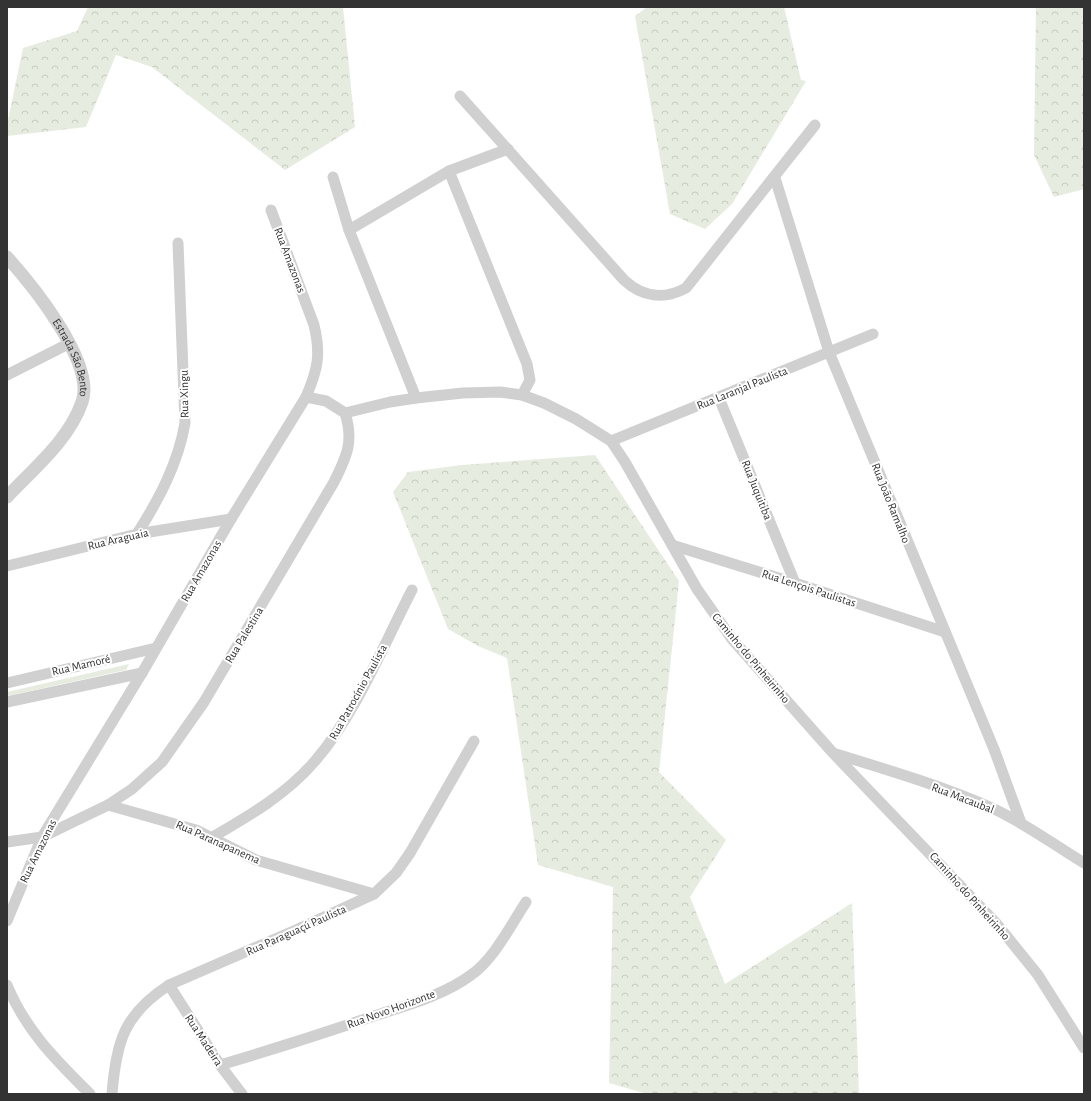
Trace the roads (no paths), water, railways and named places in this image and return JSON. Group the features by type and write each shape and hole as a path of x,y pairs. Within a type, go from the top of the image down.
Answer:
{"street":[{"path":"460,96 624,280 637,290 653,295 670,295 686,288 775,178 815,125"},
{"path":"349,230 449,172 508,149"},
{"path":"449,172 527,364 530,380 522,396"},
{"path":"333,177 349,230 416,398"},
{"name":"Rua João Ramalho","path":"775,178 829,352 994,749 1021,823"},
{"name":"Rua Amazonas","path":"7,921 42,837 142,673 231,519 306,397 315,377 319,357 314,325 271,210"},
{"name":"Rua Xingu","path":"137,534 173,470 181,446 184,423 178,243"},
{"name":"Estrada São Bento","path":"7,257 39,296 70,343 84,383 83,401 74,420 62,439 7,497"},
{"name":"Rua Laranjal Paulista","path":"611,441 873,334"},
{"path":"7,375 70,343"},
{"name":"Caminho do Pinheirinho","path":"345,413 390,402 416,398 463,393 500,392 522,396 544,403 576,419 611,441 625,462 697,590 732,639 833,753 996,923 1038,975 1084,1048"},
{"path":"306,397 326,401 345,413"},
{"name":"Rua Juquitiba","path":"719,398 795,583"},
{"name":"Rua Palestina","path":"7,842 42,837 108,805 132,789 162,762 175,745 228,662 334,482 345,460 350,434 345,413"},
{"name":"Rua Araguaia","path":"7,566 137,534 231,519"},
{"name":"Rua Lençois Paulistas","path":"672,545 945,632"},
{"name":"Rua Patrocínio Paulista","path":"211,838 271,801 315,761 333,739 349,712 412,590"},
{"name":"Rua Mamoré","path":"7,683 156,648"},
{"name":"Rua Mamoré","path":"7,702 142,673"},
{"name":"Rua Paraguaçú Paulista","path":"112,1094 117,1056 125,1030 137,1010 153,995 169,985 296,930 374,894 396,873 410,853 474,741"},
{"name":"Rua Macaubal","path":"833,753 953,793 993,809 1021,823 1084,863"},
{"name":"Rua Paranapanema","path":"108,805 180,824 256,860 374,894"},
{"name":"Rua Novo Horizonte","path":"220,1065 394,1010 455,985 472,974 486,960 526,902"},
{"path":"7,985 15,1005 29,1029 48,1052 90,1094"},
{"name":"Rua Madeira","path":"169,985 220,1065 242,1094"}]}
